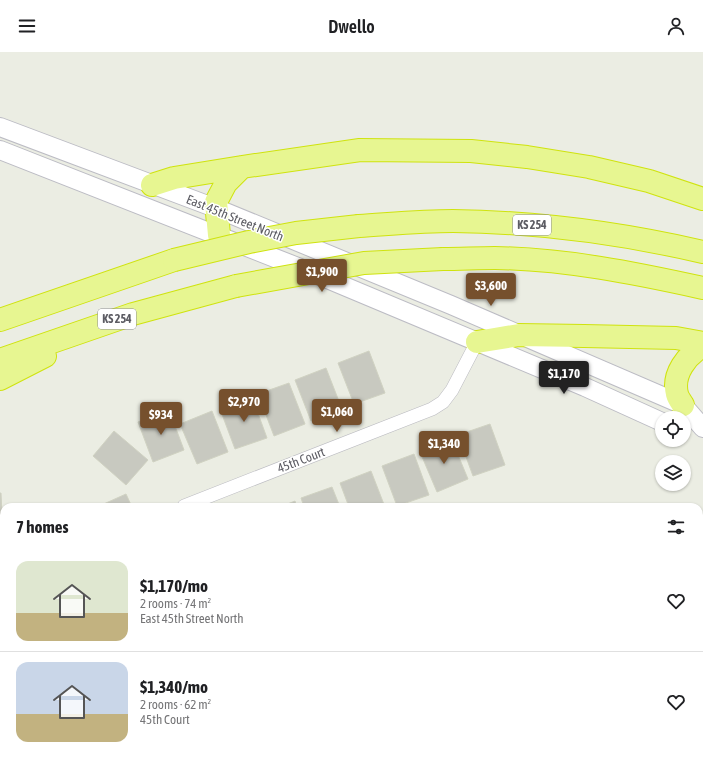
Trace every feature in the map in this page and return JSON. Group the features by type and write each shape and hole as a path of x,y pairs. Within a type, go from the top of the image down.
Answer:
{"highway":[{"path":"152,185 174,178 360,150 471,151 527,156 590,167 703,198"},
{"path":"219,235 218,209 216,202 226,183 242,167"},
{"name":"KS 254","path":"0,320 174,260 249,242 359,226 453,221 514,224 619,235 703,252"},
{"name":"KS 254","path":"0,360 133,314 236,286 364,263 496,258 558,262 608,269 703,288"},
{"path":"0,379 133,314"},
{"path":"477,342 519,335 676,338 703,345"},
{"path":"683,405 676,391 678,376 682,365 689,356 703,345"}],"street":[{"path":"0,122 27,138"},
{"name":"East 45th Street North","path":"0,127 218,209 451,305 683,405 703,429"},
{"name":"East 45th Street North","path":"0,150 313,273 585,387 655,419"},
{"name":"45th Court","path":"192,503 432,409 443,402 452,390 477,342"},
{"name":"East 45th Street North","path":"691,428 703,429"}],"building":[{"path":"369,351 385,393 354,404 338,363"},
{"path":"326,368 342,409 311,421 295,380"},
{"path":"289,383 305,424 274,436 258,394"},
{"path":"252,397 267,438 235,449 220,409"},
{"path":"169,410 184,450 153,462 138,422"},
{"path":"212,411 228,452 197,464 180,424"},
{"path":"490,424 505,465 473,476 458,435"},
{"path":"114,431 148,460 126,485 93,456"},
{"path":"451,438 468,479 437,492 420,452"},
{"path":"414,454 429,495 406,503 396,503 382,466"},
{"path":"371,471 383,503 348,503 340,483"},
{"path":"332,487 338,503 303,503 301,498"},
{"path":"0,493 1,493 1,503 0,503"},
{"path":"126,494 130,503 106,503"}]}
